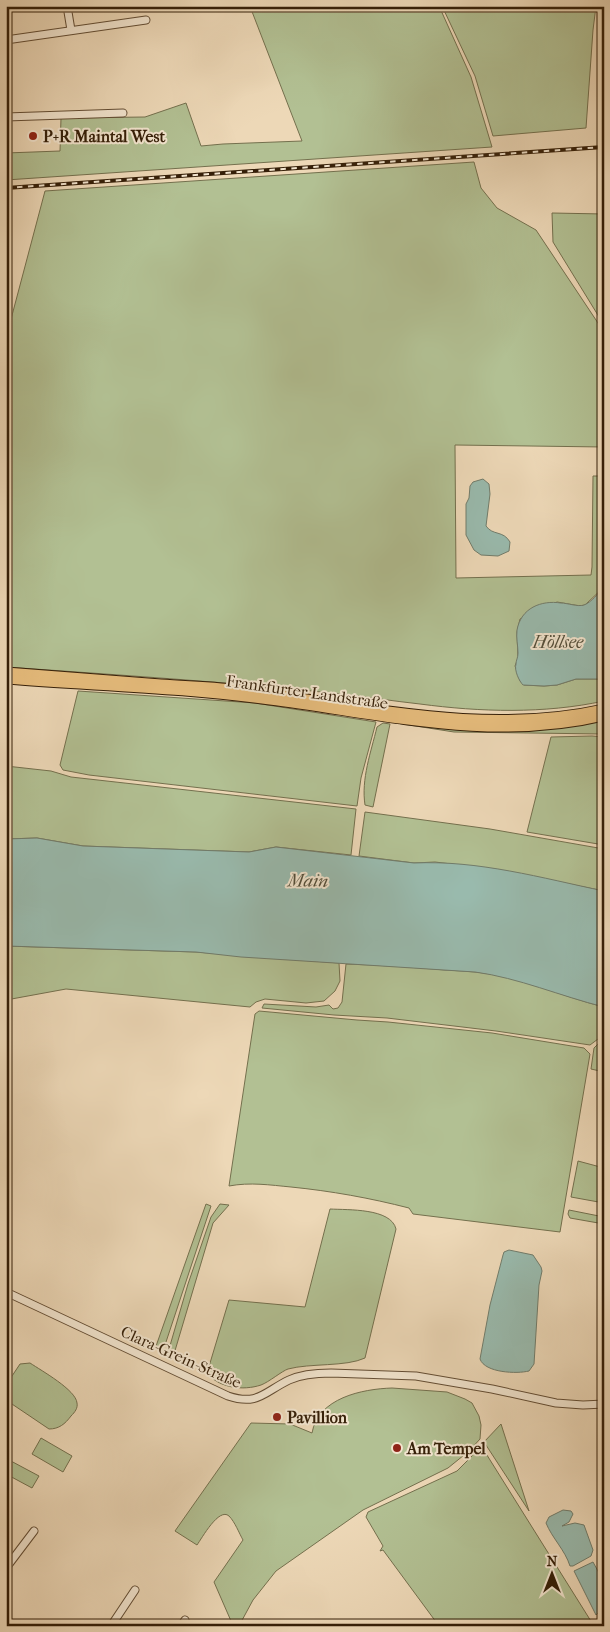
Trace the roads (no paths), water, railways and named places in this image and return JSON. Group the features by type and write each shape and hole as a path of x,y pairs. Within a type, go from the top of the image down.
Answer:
{"main road":[{"name":"Frankfurter Landstraße","path":"6,672 239,689 421,716 456,719 506,721 550,719 604,709"},
{"name":"Frankfurter Landstraße","path":"6,680 240,696 410,721 477,728 556,725 604,716"}],"street":[{"path":"67,6 72,30"},
{"path":"6,40 146,20"},
{"path":"6,117 123,113"},
{"name":"Clara-Grein-Straße","path":"6,1292 219,1392 242,1400 260,1398 296,1377 325,1373 416,1376 492,1388 556,1403 604,1404"},
{"path":"6,1568 34,1530"},
{"path":"112,1626 135,1590"}],"water":[{"path":"483,479 489,484 490,494 486,526 507,538 510,542 509,551 498,556 481,555 474,550 466,535 466,504 469,498 470,486 473,482"},
{"name":"Höllsee","path":"604,587 604,679 576,679 557,685 544,686 523,685 516,669 518,653 517,630 519,622 527,611 539,604 554,602 584,605 592,600"},
{"name":"Main","path":"37,838 83,846 249,852 276,847 414,863 462,864 510,871 604,891 604,1007 508,978 475,972 241,957 196,952 6,946 6,839"},
{"path":"509,1250 533,1255 542,1271 539,1285 534,1364 529,1371 524,1372 495,1370 483,1364 480,1359 490,1305 503,1255 504,1252"},
{"path":"563,1510 571,1511 573,1514 569,1522 562,1526 575,1523 584,1525 593,1550 591,1556 573,1566 570,1566 546,1523 549,1517"},
{"path":"593,1562 604,1582 604,1607 596,1615 574,1571"}],"railway":[{"path":"6,188 604,147"}],"place":[{"name":"P+R Maintal West","path":"33,136"},
{"name":"Pavillion","path":"277,1417"},
{"name":"Am Tempel","path":"397,1448"}]}
